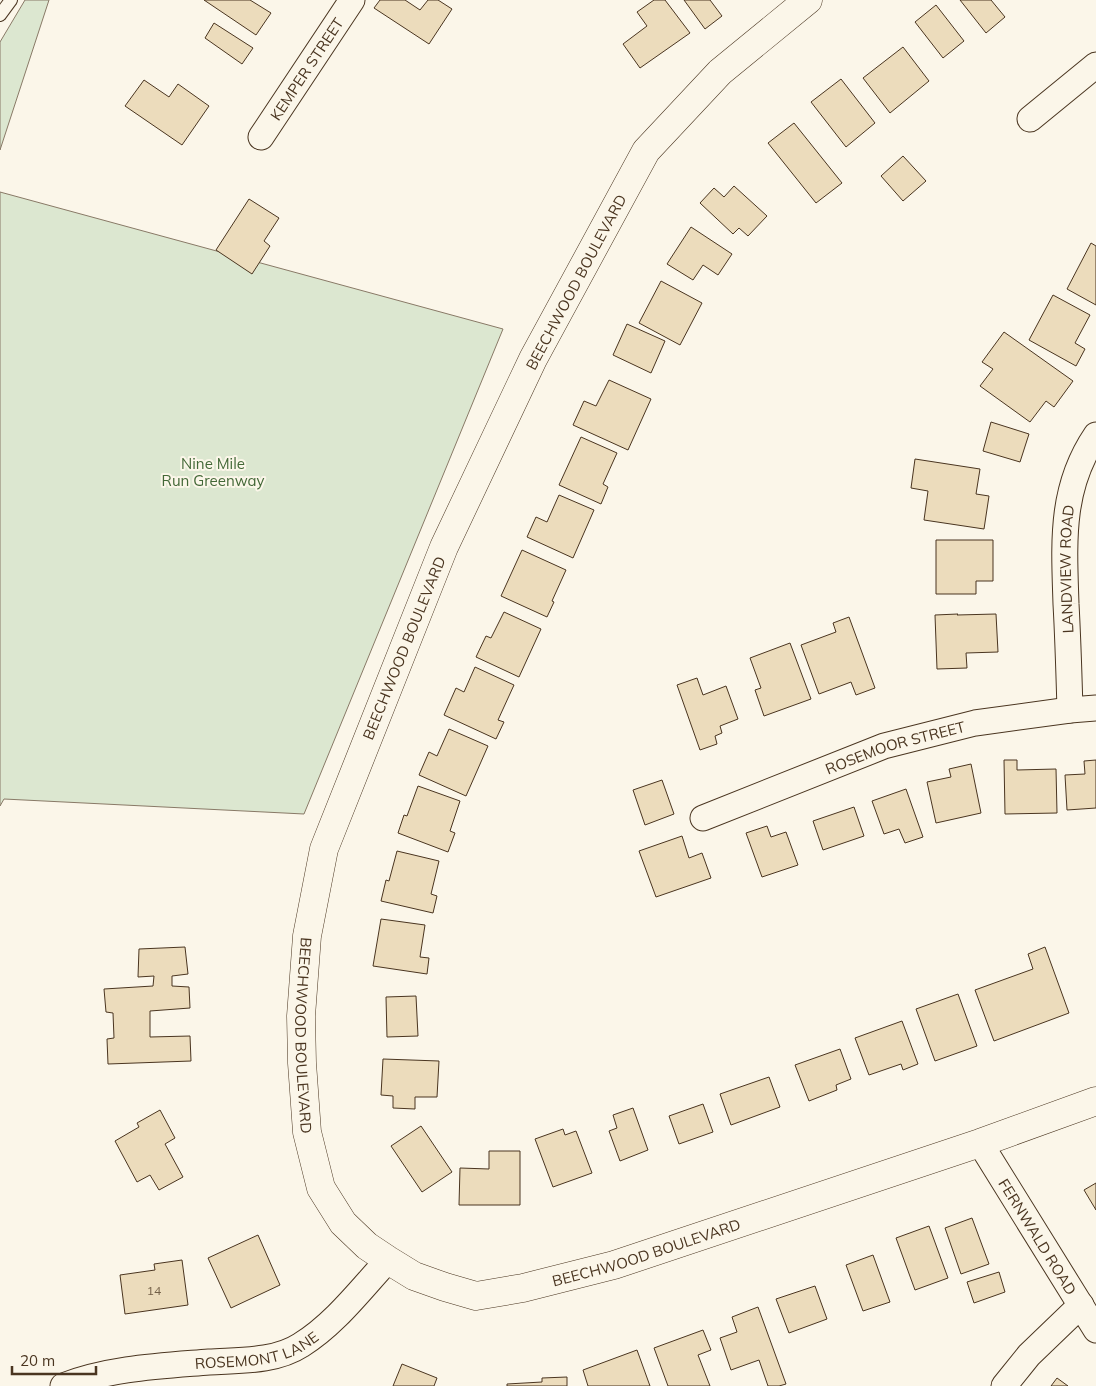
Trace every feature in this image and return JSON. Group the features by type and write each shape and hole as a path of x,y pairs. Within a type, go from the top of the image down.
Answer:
{"street":[{"name":"KEMPER STREET","path":"261,137 352,0"},
{"name":"BEECHWOOD BOULEVARD","path":"808,0 720,72 646,151 533,359 444,547 324,849 307,936 301,1016 307,1132 321,1188 343,1223 368,1246 388,1260 414,1276 476,1296 523,1288 614,1265 980,1143 1096,1101"},
{"path":"1030,119 1096,65"},
{"name":"LANDVIEW ROAD","path":"1070,710 1064,535 1070,494 1087,448 1096,435"},
{"name":"ROSEMOOR STREET","path":"703,818 884,746 975,723 1096,708"},
{"name":"FERNWALD ROAD","path":"980,1143 1096,1330"},
{"name":"ROSEMONT LANE","path":"63,1386 78,1380 115,1371 252,1359 282,1354 301,1346 320,1332 388,1260"},
{"path":"1004,1386 1029,1355 1081,1305"}],"lane":[{"path":"0,16 11,0"}],"green space":[{"path":"25,0 49,0 0,150 0,42"},
{"name":"Nine Mile Run Greenway","path":"0,192 503,329 304,814 4,799 0,806"}],"building":[{"path":"204,0 250,0 271,13 256,35"},
{"path":"380,0 405,0 420,10 428,0 438,0 452,9 429,44 374,8"},
{"path":"654,0 665,0 690,33 640,68 623,44 647,26 637,12"},
{"path":"684,0 710,0 722,16 705,29"},
{"path":"960,0 991,0 1005,17 986,33"},
{"path":"936,5 964,41 943,58 915,22"},
{"path":"214,23 253,48 242,64 205,38"},
{"path":"903,47 929,81 890,113 863,78"},
{"path":"841,79 875,123 846,147 811,102"},
{"path":"144,80 169,97 178,84 209,106 182,145 125,106"},
{"path":"794,123 842,183 816,203 768,143"},
{"path":"903,156 926,181 903,201 881,176"},
{"path":"734,186 767,216 748,236 739,228 733,234 700,203 714,188 724,197"},
{"path":"249,199 279,218 264,241 270,246 252,274 216,250"},
{"path":"691,227 732,254 718,275 703,265 693,280 667,264"},
{"path":"1091,243 1096,246 1096,305 1067,289"},
{"path":"661,281 702,303 680,345 639,323"},
{"path":"1053,295 1090,315 1075,343 1085,349 1076,366 1029,340"},
{"path":"627,324 665,341 651,373 613,355"},
{"path":"1004,332 1073,381 1054,407 1046,401 1030,422 980,386 993,369 982,362"},
{"path":"609,380 651,399 628,450 573,425 584,401 596,406"},
{"path":"991,422 1029,434 1020,462 983,451"},
{"path":"581,437 617,453 603,484 608,487 601,504 559,485"},
{"path":"915,459 980,469 976,494 989,496 984,529 924,520 928,491 911,488"},
{"path":"559,495 594,510 573,558 527,537 536,517 547,522"},
{"path":"936,540 993,540 993,581 976,581 976,594 936,594"},
{"path":"522,550 566,570 547,617 501,596"},
{"path":"504,612 541,629 519,677 476,657 486,636 491,638"},
{"path":"996,614 998,652 966,653 967,668 937,669 935,615"},
{"path":"849,617 875,688 856,695 851,682 819,694 801,645 836,632 833,623"},
{"path":"790,643 811,699 764,716 755,690 761,688 750,658"},
{"path":"475,667 514,685 498,720 504,722 496,739 444,715 456,688 464,692"},
{"path":"697,678 703,695 726,686 738,719 720,726 722,733 715,736 717,744 700,750 677,685"},
{"path":"449,729 488,746 466,796 419,775 429,752 437,756"},
{"path":"1004,760 1017,760 1017,770 1056,769 1057,813 1005,814"},
{"path":"1096,760 1096,808 1067,810 1065,775 1085,774 1084,761"},
{"path":"971,764 981,813 936,823 927,782 951,777 949,769"},
{"path":"662,780 674,814 645,825 633,790"},
{"path":"418,786 460,801 450,831 455,833 448,852 398,833 404,815 407,816"},
{"path":"906,789 923,837 905,843 899,829 884,834 872,801"},
{"path":"854,807 864,836 823,850 813,821"},
{"path":"767,826 771,837 786,832 798,865 762,877 746,833"},
{"path":"682,836 689,858 702,853 711,878 656,897 639,851"},
{"path":"397,851 439,861 431,894 437,896 433,913 381,901 386,880 389,881"},
{"path":"381,919 425,925 420,957 429,958 427,974 373,966"},
{"path":"185,947 188,974 172,976 172,986 189,987 190,1008 150,1011 150,1037 190,1036 191,1061 108,1064 107,1039 114,1038 113,1013 106,1012 104,989 153,986 154,976 138,977 139,949"},
{"path":"1045,947 1069,1013 994,1041 975,990 1033,969 1028,954"},
{"path":"958,994 977,1046 935,1061 916,1009"},
{"path":"416,996 418,1036 387,1037 386,997"},
{"path":"902,1021 918,1064 903,1070 901,1064 869,1075 855,1038"},
{"path":"840,1049 851,1079 836,1085 837,1090 809,1101 795,1065"},
{"path":"383,1059 439,1061 437,1097 415,1097 415,1109 393,1108 393,1096 381,1095"},
{"path":"769,1077 780,1107 731,1125 720,1094"},
{"path":"703,1104 713,1132 679,1144 669,1116"},
{"path":"633,1108 648,1150 620,1161 609,1131 617,1128 613,1115"},
{"path":"160,1110 175,1138 165,1144 183,1177 159,1190 150,1175 137,1182 115,1141 139,1127 137,1123"},
{"path":"421,1126 452,1172 422,1192 391,1146"},
{"path":"563,1129 565,1135 576,1131 592,1173 553,1187 535,1139"},
{"path":"489,1151 520,1151 520,1205 459,1205 460,1168 489,1169"},
{"path":"1096,1183 1096,1210 1084,1190"},
{"path":"972,1218 989,1264 961,1274 945,1228"},
{"path":"929,1226 948,1278 915,1290 896,1238"},
{"path":"258,1235 280,1285 231,1308 208,1258"},
{"path":"873,1255 890,1302 863,1311 846,1265"},
{"path":"182,1260 188,1305 125,1314 120,1275 155,1270 154,1264"},
{"path":"999,1272 1005,1292 974,1303 967,1282"},
{"path":"815,1286 827,1319 789,1333 776,1299"},
{"path":"758,1307 786,1384 768,1386 759,1360 731,1370 720,1338 737,1332 732,1317"},
{"path":"703,1330 711,1350 698,1355 710,1386 668,1386 654,1348"},
{"path":"637,1350 650,1386 588,1386 583,1370"},
{"path":"402,1364 437,1378 434,1386 393,1386"},
{"path":"567,1377 567,1386 507,1386 507,1384 542,1382 542,1378"},
{"path":"1057,1378 1068,1386 1051,1386"}]}
